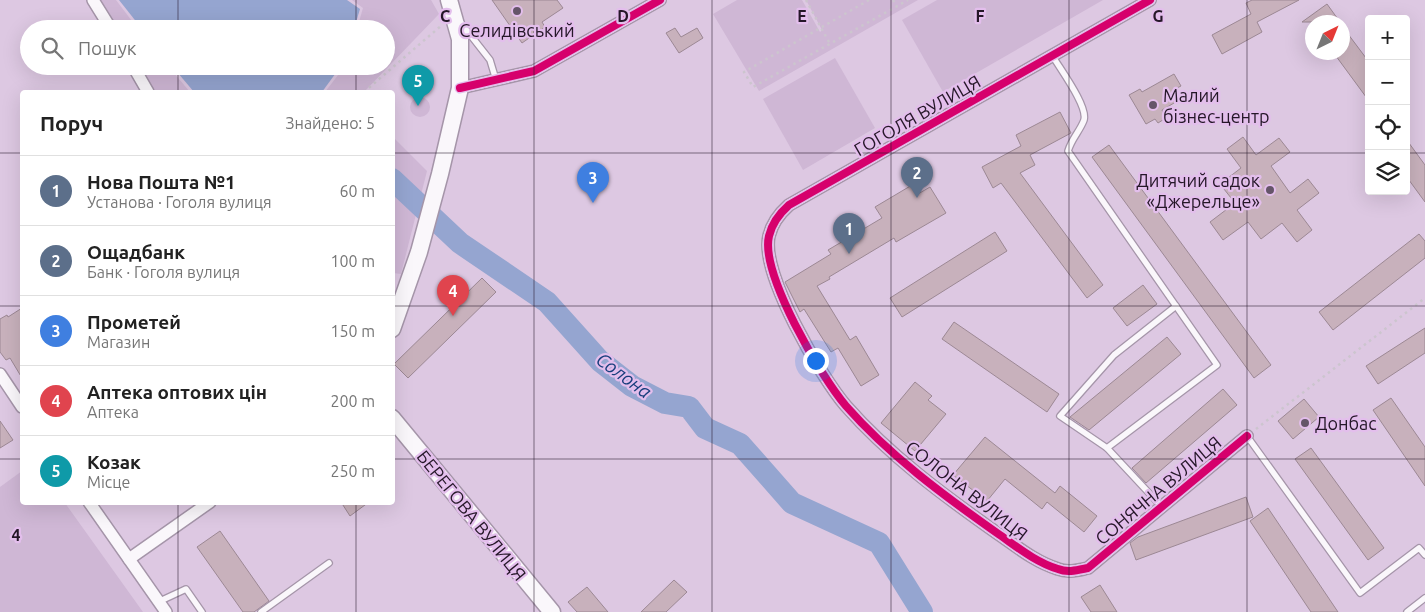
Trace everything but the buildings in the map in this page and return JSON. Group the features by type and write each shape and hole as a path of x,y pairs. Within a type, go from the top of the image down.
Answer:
{"main road":[{"path":"395,319 419,252 460,88 460,39 452,7"},
{"name":"БЕРЕГОВА ВУЛИЦЯ","path":"395,422 552,612"}],"street":[{"path":"93,0 105,20"},
{"path":"460,88 534,71 660,0"},
{"name":"ГОГОЛЯ ВУЛИЦЯ","path":"783,299 770,268 768,236 774,221 785,208 1150,0"},
{"path":"138,75 147,90"},
{"name":"СОЛОНА ВУЛИЦЯ","path":"783,299 811,353 845,405 897,456 937,490 1028,555 1059,570 1075,571 1088,568"},
{"path":"0,374 20,404"},
{"name":"СОНЯЧНА ВУЛИЦЯ","path":"1088,568 1247,436"},
{"path":"91,505 166,612"},
{"path":"129,559 206,505"}],"lane":[{"path":"452,7 490,60 496,80"},
{"path":"1052,55 1085,110 1084,121 1071,140 1068,151 1218,365 1107,448"},
{"path":"1162,507 1107,448 1060,416 1114,355 1176,306"},
{"path":"1247,436 1360,594 1419,548 1425,555"},
{"path":"261,612 330,562"},
{"path":"158,602 186,589 202,612"},
{"path":"1407,612 1425,598"}],"path":[{"path":"806,0 830,44"},
{"path":"869,0 744,72 753,88 908,0"},
{"path":"893,0 897,6"},
{"path":"395,62 452,7"},
{"path":"366,90 382,75"}],"shaded area":[{"path":"98,0 116,0 131,20 110,20"},
{"path":"352,0 431,0 439,14 395,60 395,20 360,20 363,8"},
{"path":"737,0 802,0 820,32 822,30 806,0 918,0 759,91 713,14"},
{"path":"937,0 1103,0 943,92 902,20"},
{"path":"835,58 875,128 803,170 763,99"},
{"path":"144,75 176,75 188,90 153,90"},
{"path":"338,75 380,75 366,90 327,90"},
{"path":"420,97 427,100 430,107 427,114 420,117 413,114 410,107 413,100"},
{"path":"395,139 427,171 401,274 395,273"},
{"path":"20,472 20,505 66,505 143,612 0,612 0,487"}],"water":[{"path":"119,0 347,0 360,9 357,20 135,20"},
{"path":"180,75 334,75 323,90 192,90"}],"waterway":[{"name":"Солона","path":"395,182 460,243 547,302 600,361 632,386 665,403 689,407 705,428 740,444 792,503 879,543 922,612"}],"cycle path":[{"path":"460,88 534,71 660,0"},
{"path":"1150,0 789,205 772,227 769,236 769,253 774,274 795,324 822,372 846,406 898,458 937,489 1019,548 1050,566 1066,571 1088,568 1247,436"}],"place":[{"name":"Селидівський","path":"517,11"},
{"name":"Малий бізнес-центр","path":"1153,105"},
{"name":"Козак","path":"418,106"},
{"name":"Дитячий садок «Джерельце»","path":"1270,190"},
{"name":"Ощадбанк","path":"917,198"},
{"name":"Прометей","path":"593,203"},
{"name":"Нова Пошта №1","path":"849,254"},
{"name":"Аптека оптових цін","path":"453,316"},
{"name":"Донбас","path":"1305,423"}]}
